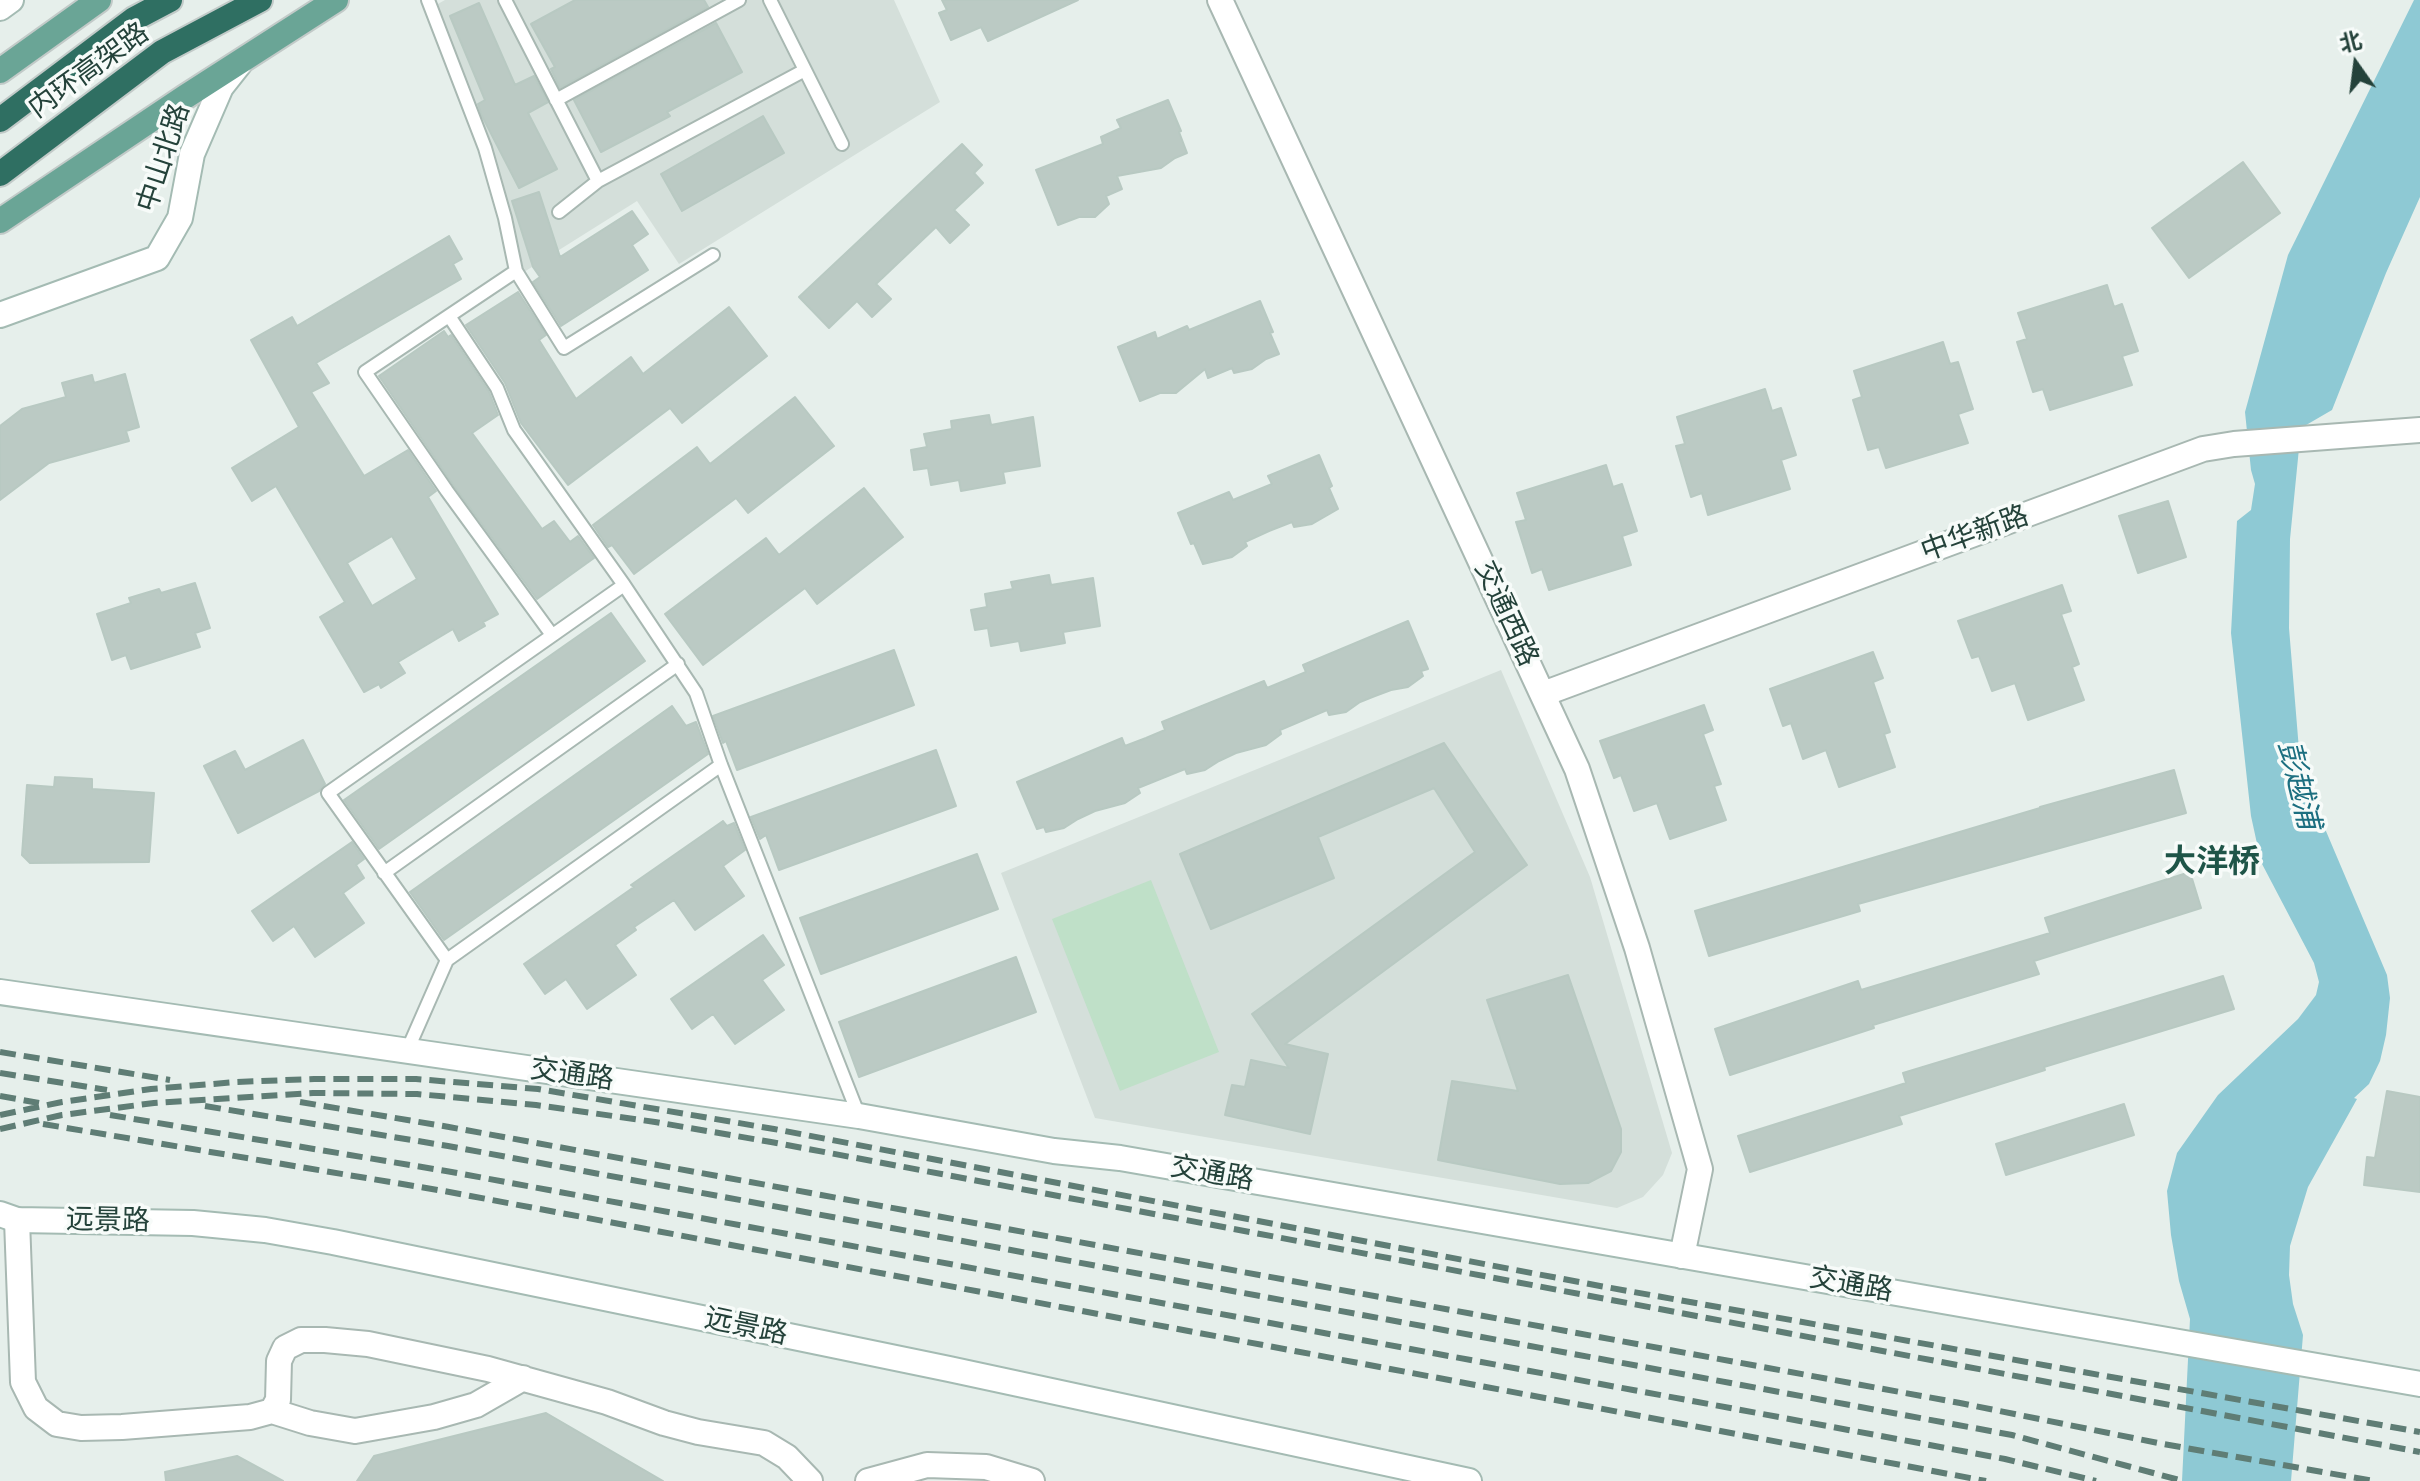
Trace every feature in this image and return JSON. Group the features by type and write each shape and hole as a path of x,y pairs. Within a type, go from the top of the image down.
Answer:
{"highway":[{"path":"134,19 163,0"},
{"name":"内环高架路","path":"0,120 134,19 170,0"},
{"name":"内环高架路","path":"0,174 162,52 260,0"},
{"path":"162,52 280,0"}],"main road":[{"path":"0,71 99,0"},
{"name":"中山北路","path":"0,221 336,1"}],"street":[{"path":"0,8 11,0"},
{"name":"交通西路","path":"1220,0 1577,769 1637,948 1700,1169 1682,1256"},
{"name":"中山北路","path":"0,315 157,258 180,218 192,154 221,87 242,60"},
{"name":"中华新路","path":"1543,694 2203,449 2420,430"},
{"name":"交通路","path":"0,992 859,1116 1054,1151 1120,1158 2420,1384"},
{"path":"6,1220 23,1382 36,1408 57,1424 81,1428 222,1420 272,1411 310,1423 355,1431 434,1417 476,1405 523,1378"},
{"name":"远景路","path":"6,1220 193,1223 265,1230 333,1242 964,1372 1469,1481"},
{"path":"272,1411 278,1400 279,1361 285,1348 301,1340 368,1344 523,1378 698,1432 764,1443 787,1457 810,1481"},
{"path":"868,1481 927,1465 986,1467 1032,1481"}],"lane":[{"path":"428,0 485,148 516,271 564,348 713,255"},
{"path":"505,0 598,181"},
{"path":"556,100 739,0"},
{"path":"770,0 842,144"},
{"path":"559,212 598,181 805,70"},
{"path":"516,271 365,372 552,635"},
{"path":"449,316 497,388 514,430 696,693 721,765 859,1116"},
{"path":"447,960 328,793 624,585"},
{"path":"384,873 678,664"},
{"path":"407,1051 447,960 721,765"}],"shaded area":[{"path":"445,0 894,0 940,102 679,264 637,201 524,272 510,216 436,5"},
{"path":"1501,670 1590,877 1672,1153 1663,1175 1643,1197 1617,1208 1095,1118 1001,873"}],"green space":[{"path":"1151,880 1219,1052 1120,1091 1052,919"}],"water":[{"name":"彭越浦","path":"2414,0 2420,0 2420,197 2386,273 2332,410 2301,428 2290,539 2289,628 2300,762 2387,975 2390,998 2386,1035 2380,1061 2369,1084 2354,1098 2357,1099 2308,1187 2290,1246 2289,1275 2293,1304 2303,1335 2291,1481 2182,1481 2190,1319 2179,1281 2167,1191 2177,1153 2218,1095 2298,1019 2316,995 2319,982 2314,963 2261,862 2251,816 2231,633 2237,521 2251,510 2255,484 2245,412 2288,255"}],"building":[{"path":"575,0 704,0 708,7 560,88 551,69 555,67 531,24"},
{"path":"942,0 1078,0 988,41 981,27 951,40 939,13 947,10"},
{"path":"479,3 515,85 534,76 548,102 528,113 557,169 519,188 481,114 478,104 485,100 450,16"},
{"path":"716,23 742,72 667,112 670,116 601,152 574,100"},
{"path":"1168,100 1187,153 1161,168 1117,176 1122,189 1106,196 1109,204 1095,217 1079,217 1058,225 1036,170 1103,144 1101,137 1121,128 1117,120"},
{"path":"763,116 784,153 682,211 661,174"},
{"path":"962,144 982,165 974,173 983,183 954,210 969,225 950,243 936,227 876,284 891,299 872,317 857,301 829,328 799,297"},
{"path":"2243,162 2280,213 2189,278 2152,228"},
{"path":"539,192 560,257 632,211 648,234 632,245 648,270 561,326 533,282 540,277 533,267 512,201"},
{"path":"449,236 462,259 453,264 461,279 316,363 329,383 311,392 364,476 408,450 436,491 428,497 498,614 483,622 485,626 459,641 453,629 398,662 405,673 381,688 379,684 364,692 320,617 345,602 276,486 252,501 232,468 299,427 251,340 292,317 297,326","holes":["392,536 417,579 372,606 347,563"]},
{"path":"2107,285 2114,307 2122,304 2138,351 2122,356 2132,385 2050,410 2043,389 2033,392 2017,342 2027,339 2018,313"},
{"path":"518,292 546,335 539,340 576,399 631,357 643,374 729,307 767,356 682,423 670,408 568,485 521,423 505,383 466,325"},
{"path":"1260,301 1279,354 1252,369 1234,373 1232,368 1208,378 1205,369 1176,393 1160,393 1140,401 1118,347 1155,332 1157,339 1187,326 1189,330"},
{"path":"444,331 448,337 451,335 489,392 498,415 472,433 542,529 554,521 570,542 578,536 594,558 537,599 379,376"},
{"path":"1943,342 1950,364 1958,362 1973,409 1958,414 1968,443 1886,468 1879,447 1868,450 1853,400 1862,397 1854,371"},
{"path":"125,374 139,427 126,431 129,441 49,463 0,500 0,426 22,409 66,397 62,383 92,375 94,383"},
{"path":"1765,389 1772,411 1781,408 1796,455 1781,460 1790,489 1708,515 1702,493 1691,497 1676,446 1685,444 1677,417"},
{"path":"795,397 834,446 748,513 736,498 634,574 612,545 608,547 593,525 697,447 710,464"},
{"path":"989,415 991,425 1033,417 1040,466 1003,472 1005,483 961,491 959,480 931,485 928,468 914,470 911,450 927,447 924,434 952,429 951,421"},
{"path":"1319,455 1338,509 1312,524 1294,527 1292,522 1269,531 1245,542 1247,546 1232,557 1203,564 1178,513 1229,492 1233,500 1272,484 1268,476"},
{"path":"1606,465 1613,487 1622,484 1637,531 1622,536 1631,565 1549,590 1542,569 1532,573 1516,522 1526,520 1517,493"},
{"path":"864,488 903,537 817,604 805,588 703,665 665,614 766,538 779,555"},
{"path":"2168,501 2186,557 2138,573 2119,516"},
{"path":"1049,575 1051,585 1093,578 1100,626 1063,632 1065,643 1021,651 1019,641 991,646 988,628 975,630 971,610 987,607 985,594 1013,589 1011,582"},
{"path":"195,583 210,628 195,633 200,647 131,669 126,655 112,660 97,614 131,603 129,598"},
{"path":"2062,585 2071,611 2061,614 2079,664 2072,667 2084,700 2028,720 2015,683 1992,691 1979,656 1972,658 1958,621"},
{"path":"611,613 645,661 379,849 344,800"},
{"path":"1408,621 1428,669 1421,671 1423,676 1408,687 1360,702 1346,712 1329,715 1327,710 1280,730 1281,734 1266,745 1236,753 1205,770 1187,774 1185,769 1138,788 1140,793 1125,803 1095,811 1064,828 1046,832 1044,827 1037,829 1017,782 1122,738 1125,746 1146,738 1165,730 1162,722 1264,681 1267,688 1306,672 1303,665"},
{"path":"894,650 914,705 737,770 713,716"},
{"path":"1873,652 1883,678 1873,682 1890,732 1884,734 1895,767 1839,787 1826,750 1803,759 1791,723 1783,726 1770,689"},
{"path":"1704,705 1713,730 1703,734 1721,784 1714,786 1726,820 1670,839 1657,803 1634,811 1621,775 1614,778 1600,741"},
{"path":"672,706 686,726 696,722 708,754 444,940 410,892"},
{"path":"303,740 325,784 319,791 238,833 204,766 235,751 245,770"},
{"path":"1444,743 1527,865 1285,1044 1328,1054 1310,1134 1225,1115 1232,1085 1245,1087 1251,1060 1289,1068 1252,1014 1475,852 1434,788 1318,837 1334,878 1211,929 1180,854"},
{"path":"936,750 956,806 779,870 766,835 760,839 751,817"},
{"path":"2174,770 2186,813 1858,904 1860,911 1709,956 1695,911"},
{"path":"55,777 92,779 92,789 154,793 149,862 30,863 22,855 27,785 54,787"},
{"path":"723,821 727,826 734,823 745,850 723,866 744,896 695,930 674,900 634,927 636,930 615,945 636,975 587,1009 566,979 545,994 524,964"},
{"path":"352,842 364,859 356,865 364,878 343,893 364,923 315,957 294,926 273,941 252,911"},
{"path":"977,854 998,909 821,974 800,918"},
{"path":"2190,872 2201,908 2034,961 2039,974 1873,1025 1874,1028 1730,1075 1715,1029 1858,981 1861,990 2050,933 2045,918"},
{"path":"763,935 784,965 762,980 784,1010 735,1044 713,1014 692,1029 671,999"},
{"path":"1016,957 1036,1012 859,1077 839,1022"},
{"path":"1568,975 1621,1129 1621,1152 1611,1171 1588,1183 1560,1184 1438,1160 1452,1081 1518,1091 1487,1000"},
{"path":"2223,976 2234,1009 2044,1067 2045,1070 1899,1116 1902,1124 1750,1172 1738,1136 1906,1083 1903,1073"},
{"path":"2387,1091 2420,1097 2420,1192 2364,1185 2367,1157 2375,1158"},
{"path":"2124,1104 2134,1135 2006,1175 1996,1144"},
{"path":"546,1413 663,1481 357,1481 374,1456"},
{"path":"237,1456 283,1481 166,1481 165,1472"}],"railway":[{"path":"0,1052 170,1080"},
{"path":"0,1073 107,1090"},
{"path":"0,1115 151,1089 237,1082 416,1079 538,1089 774,1129 1600,1286 2420,1432"},
{"path":"0,1129 62,1115 154,1103 313,1093 417,1094 536,1105 771,1142 2420,1452"},
{"path":"0,1096 39,1103"},
{"path":"300,1102 2374,1481"},
{"path":"205,1106 448,1146 2012,1435 2183,1481"},
{"path":"110,1115 446,1171 2005,1459 2096,1481"},
{"path":"43,1124 444,1191 1986,1481"}],"district":[{"name":"大洋桥","path":"2212,863"}]}
